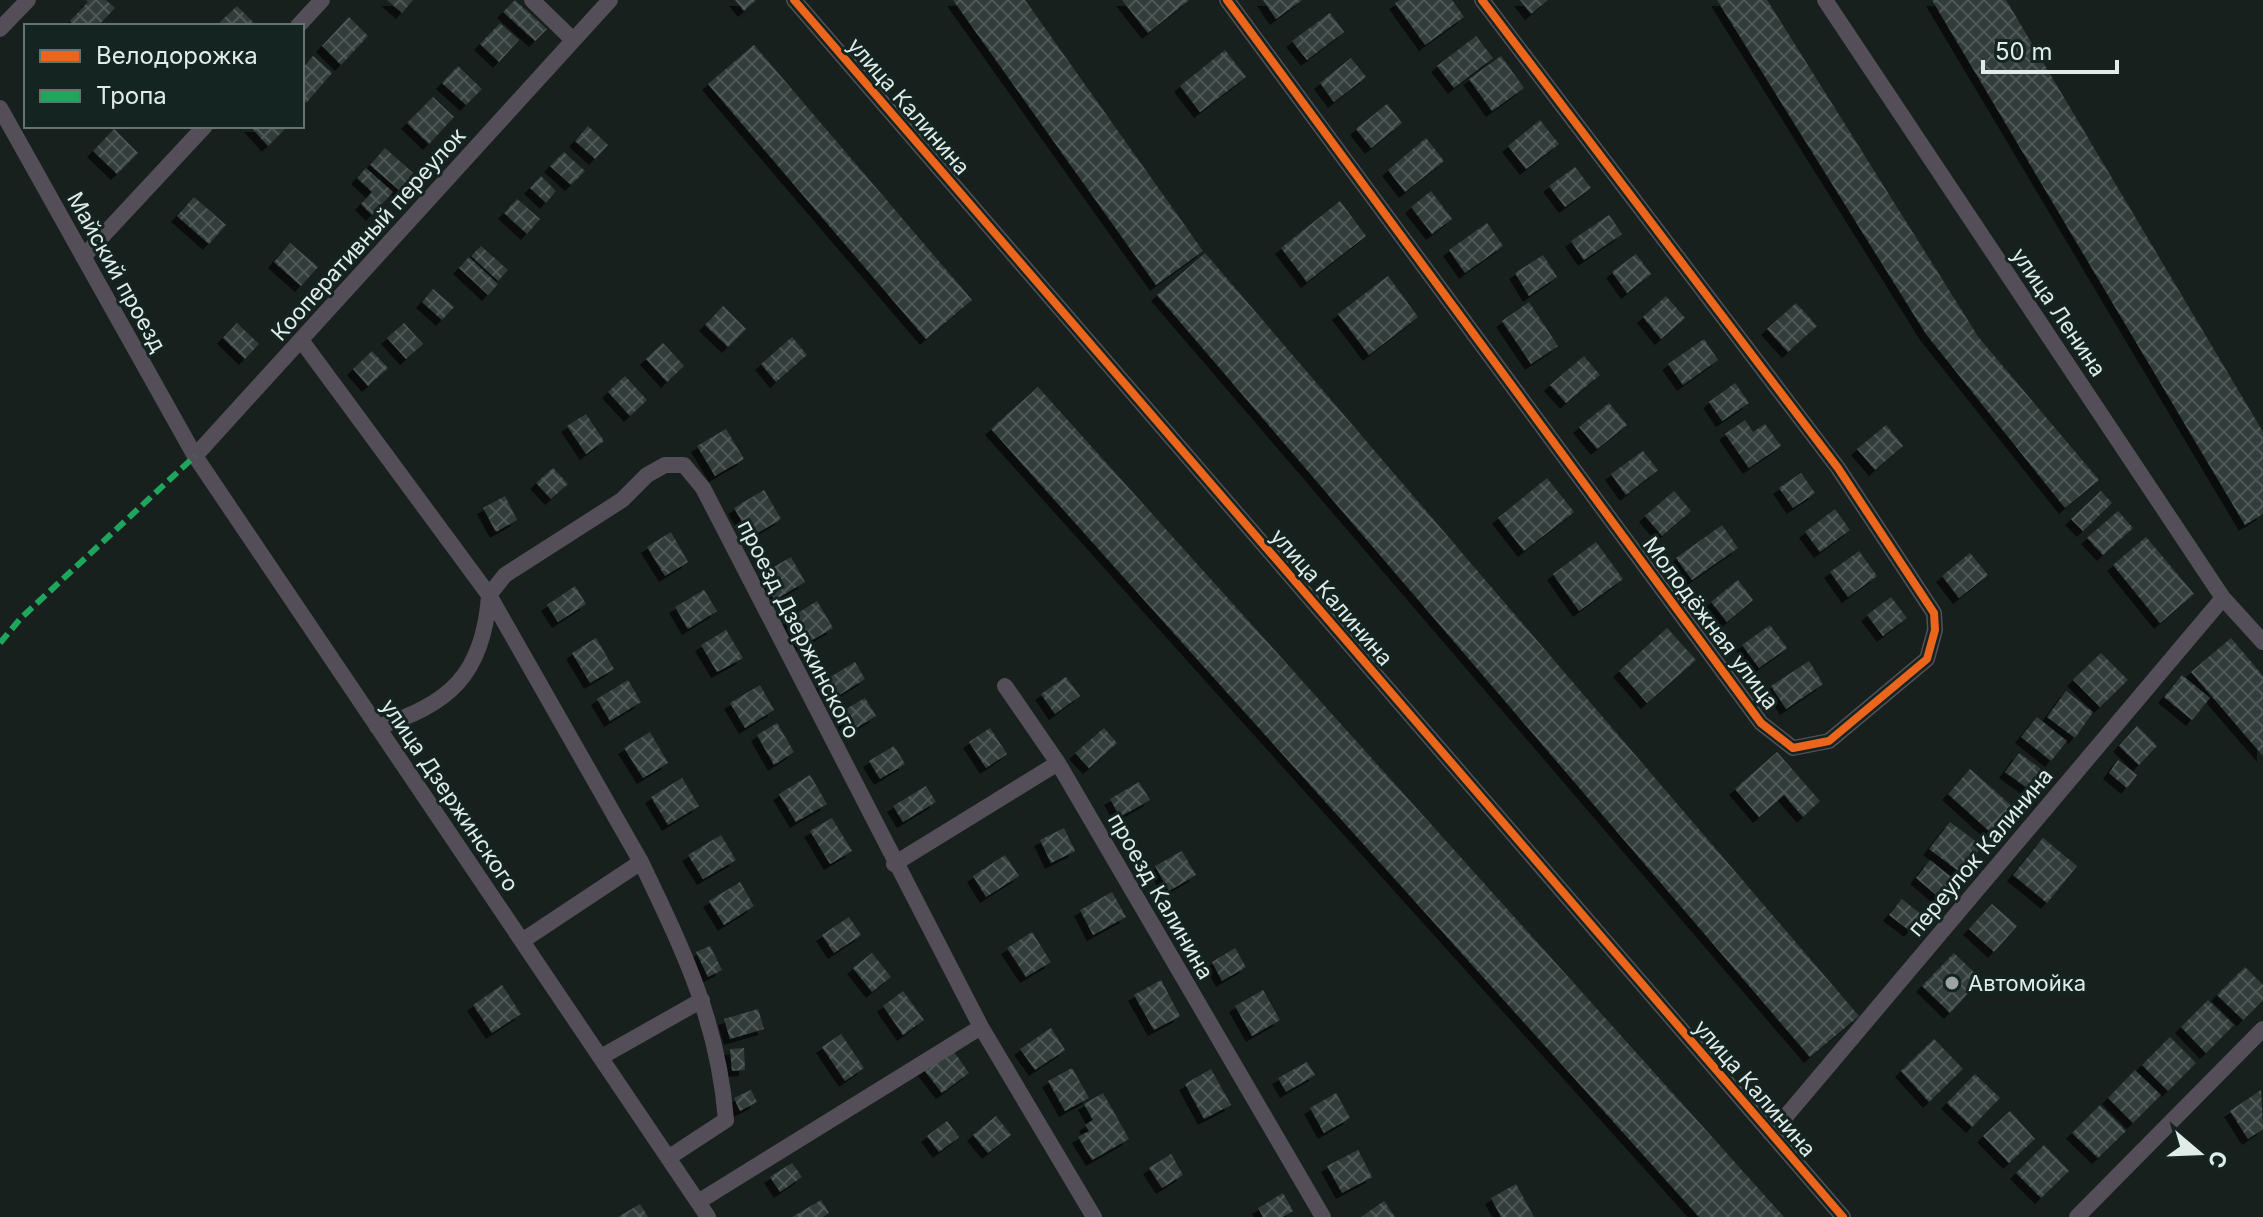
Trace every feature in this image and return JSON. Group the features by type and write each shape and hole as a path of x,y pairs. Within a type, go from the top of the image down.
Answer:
{"street":[{"path":"0,29 28,0"},
{"path":"300,24 322,0"},
{"path":"532,0 573,40"},
{"name":"Кооперативный переулок","path":"195,456 610,0"},
{"name":"улица Калинина","path":"794,0 1843,1217"},
{"name":"Молодёжная улица","path":"1227,0 1761,723 1793,748 1829,741 1927,659 1935,630 1934,613 1838,468 1482,0"},
{"name":"улица Ленина","path":"1825,0 2223,598 2263,642"},
{"name":"Майский проезд","path":"0,108 195,456"},
{"path":"83,257 203,128"},
{"path":"301,340 489,595 641,862 695,976 722,1067 726,1120 668,1158"},
{"name":"улица Дзержинского","path":"195,456 708,1217"},
{"name":"проезд Дзержинского","path":"489,595 505,575 622,500 647,475 665,465 684,465 703,488 894,864 981,1027 1094,1217"},
{"path":"377,727 418,714 446,697 467,673 487,618 489,595"},
{"name":"переулок Калинина","path":"1771,1134 2223,598"},
{"name":"проезд Калинина","path":"1005,686 1058,763 1323,1217"},
{"path":"894,864 1058,763"},
{"path":"522,941 641,862"},
{"path":"601,1057 702,1000"},
{"path":"698,1202 981,1027"},
{"path":"2077,1217 2263,1030"}],"building":[{"path":"86,0 106,0 115,8 100,24 73,24 70,21 88,2"},
{"path":"387,0 413,0 402,13"},
{"path":"515,0 547,29 535,41 503,12"},
{"path":"735,0 756,0 744,11"},
{"path":"953,0 1025,0 1203,251 1156,285"},
{"path":"1122,0 1189,0 1148,33"},
{"path":"1263,0 1302,0 1276,19"},
{"path":"1400,0 1452,0 1464,17 1425,45 1395,3"},
{"path":"1520,0 1548,0 1531,14"},
{"path":"1717,0 1767,0 1979,338 2099,480 2065,508 1926,334"},
{"path":"1932,0 2006,0 2263,432 2263,514 2245,525"},
{"path":"237,6 255,24 218,24"},
{"path":"1330,13 1344,32 1307,60 1292,41"},
{"path":"349,17 368,36 341,65 322,46"},
{"path":"500,23 519,40 499,62 480,44"},
{"path":"1476,36 1493,58 1454,88 1437,66"},
{"path":"754,45 972,300 926,339 708,84"},
{"path":"1225,50 1246,77 1200,112 1180,86"},
{"path":"313,56 332,73 306,103 304,101 304,67"},
{"path":"1501,56 1524,88 1492,111 1469,79"},
{"path":"1351,58 1366,77 1334,102 1320,83"},
{"path":"458,66 482,89 466,105 442,83"},
{"path":"433,97 454,117 429,144 407,123"},
{"path":"1387,104 1402,123 1371,148 1356,129"},
{"path":"1540,120 1559,144 1526,169 1508,146"},
{"path":"588,126 608,145 595,159 575,141"},
{"path":"252,128 286,128 268,146"},
{"path":"114,129 138,153 117,174 93,151"},
{"path":"1426,138 1444,161 1405,192 1388,170"},
{"path":"385,148 413,173 399,190 370,165"},
{"path":"564,152 585,171 571,185 550,166"},
{"path":"1575,167 1591,188 1565,207 1549,186"},
{"path":"366,168 393,192 372,215 361,204 372,192 357,178"},
{"path":"541,176 556,191 546,203 530,188"},
{"path":"1431,191 1452,219 1432,234 1411,207"},
{"path":"194,197 226,225 209,244 177,216"},
{"path":"517,199 540,219 527,234 504,213"},
{"path":"1340,201 1366,236 1307,282 1281,248"},
{"path":"1609,215 1622,234 1584,260 1571,241"},
{"path":"1487,223 1503,246 1465,273 1449,250"},
{"path":"290,243 318,267 301,286 274,262"},
{"path":"481,246 508,270 498,281 471,256"},
{"path":"1205,253 1859,1016 1810,1057 1157,295"},
{"path":"1636,254 1651,274 1627,293 1612,272"},
{"path":"1543,255 1557,277 1529,296 1515,273"},
{"path":"469,257 498,284 488,295 459,268"},
{"path":"1388,276 1418,317 1369,355 1338,314"},
{"path":"433,289 454,307 442,320 422,302"},
{"path":"1666,296 1685,318 1661,339 1643,317"},
{"path":"1529,302 1558,346 1531,364 1502,321"},
{"path":"1796,303 1817,326 1788,352 1767,329"},
{"path":"723,306 746,329 728,347 705,325"},
{"path":"237,323 259,344 245,359 223,338"},
{"path":"404,323 423,344 406,359 387,338"},
{"path":"792,337 807,355 776,382 761,364"},
{"path":"1704,339 1718,360 1683,385 1668,364"},
{"path":"663,343 684,366 667,382 646,359"},
{"path":"372,351 388,368 368,386 353,369"},
{"path":"1584,356 1600,375 1566,403 1550,385"},
{"path":"625,376 647,400 630,416 608,392"},
{"path":"1735,383 1749,403 1722,421 1709,402"},
{"path":"1038,387 1784,1217 1699,1217 1213,677 991,429"},
{"path":"1609,403 1627,425 1597,449 1579,427"},
{"path":"586,414 604,441 586,454 567,426"},
{"path":"1745,420 1753,432 1765,424 1781,446 1749,468 1725,434"},
{"path":"1886,425 1903,446 1875,470 1857,449"},
{"path":"726,429 744,459 715,476 697,446"},
{"path":"1643,451 1658,470 1626,495 1611,474"},
{"path":"553,468 568,484 551,499 536,483"},
{"path":"1801,473 1815,493 1793,508 1779,488"},
{"path":"1547,478 1574,512 1524,551 1498,518"},
{"path":"764,490 781,519 751,537 734,508"},
{"path":"1674,491 1691,511 1662,536 1645,516"},
{"path":"2101,491 2112,503 2083,531 2071,519"},
{"path":"505,496 517,520 496,532 483,508"},
{"path":"1835,509 1850,530 1820,552 1805,532"},
{"path":"2118,511 2133,528 2103,555 2087,538"},
{"path":"1722,525 1738,548 1692,580 1676,558"},
{"path":"671,532 688,562 665,576 647,547"},
{"path":"2146,537 2194,594 2160,623 2113,565"},
{"path":"1596,542 1623,579 1579,611 1553,574"},
{"path":"1859,551 1877,576 1848,597 1830,572"},
{"path":"1970,553 1988,575 1959,598 1942,576"},
{"path":"791,557 805,582 775,600 760,575"},
{"path":"1738,580 1753,600 1727,622 1711,602"},
{"path":"575,586 586,604 558,622 547,605"},
{"path":"704,590 717,611 688,629 675,607"},
{"path":"1891,597 1907,618 1883,636 1867,615"},
{"path":"817,601 833,628 800,647 785,621"},
{"path":"1770,625 1787,648 1759,668 1742,645"},
{"path":"1667,628 1696,660 1647,703 1619,671"},
{"path":"726,630 743,658 717,672 701,645"},
{"path":"596,638 614,669 590,683 572,653"},
{"path":"2231,638 2263,676 2263,756 2191,672"},
{"path":"2101,653 2128,680 2100,707 2073,680"},
{"path":"1809,661 1823,684 1786,709 1771,686"},
{"path":"855,662 865,679 833,699 822,682"},
{"path":"2182,675 2210,698 2192,720 2164,697"},
{"path":"1066,677 1080,696 1055,714 1041,694"},
{"path":"628,680 641,702 610,721 597,699"},
{"path":"760,685 774,710 745,728 730,703"},
{"path":"2066,691 2093,712 2075,738 2047,717"},
{"path":"865,698 876,716 850,732 839,713"},
{"path":"2037,717 2067,741 2051,761 2021,737"},
{"path":"777,723 794,752 774,765 757,735"},
{"path":"2137,726 2157,746 2139,765 2119,746"},
{"path":"990,728 1007,754 986,768 969,742"},
{"path":"1104,728 1117,743 1089,768 1075,753"},
{"path":"650,732 668,763 643,778 624,748"},
{"path":"894,746 905,764 880,779 869,761"},
{"path":"1777,752 1820,801 1803,817 1784,795 1759,817 1735,789"},
{"path":"2019,753 2041,769 2027,788 2005,772"},
{"path":"2118,760 2137,775 2127,788 2109,773"},
{"path":"1970,769 2013,807 1990,832 1948,794"},
{"path":"810,775 827,804 796,822 779,794"},
{"path":"682,778 699,806 668,825 651,797"},
{"path":"1139,782 1150,800 1120,817 1110,799"},
{"path":"926,786 936,802 903,822 893,806"},
{"path":"832,818 852,851 830,864 810,831"},
{"path":"1950,822 1982,846 1961,873 1929,849"},
{"path":"1064,828 1075,851 1051,863 1040,840"},
{"path":"721,835 736,860 703,879 688,855"},
{"path":"2043,838 2077,866 2047,903 2013,875"},
{"path":"1182,851 1196,875 1169,891 1155,866"},
{"path":"1005,855 1019,876 986,897 973,876"},
{"path":"1930,860 1956,881 1941,899 1916,878"},
{"path":"740,882 754,906 724,925 709,901"},
{"path":"1112,892 1126,917 1093,935 1080,910"},
{"path":"1902,899 1922,915 1910,931 1889,915"},
{"path":"1992,904 2017,926 1994,952 1969,929"},
{"path":"849,917 861,935 834,953 822,935"},
{"path":"1032,932 1051,962 1026,977 1007,948"},
{"path":"710,946 722,970 708,977 696,952"},
{"path":"1235,948 1246,967 1222,981 1212,962"},
{"path":"872,953 891,977 872,992 853,968"},
{"name":"Автомойка","path":"1954,953 1981,979 1950,1013 1922,986"},
{"path":"2245,967 2263,985 2263,1000 2243,1020 2217,995"},
{"path":"1161,980 1180,1016 1154,1030 1134,995"},
{"path":"502,985 521,1014 492,1033 473,1005"},
{"path":"1263,990 1280,1020 1252,1036 1235,1006"},
{"path":"903,991 924,1020 903,1035 883,1006"},
{"path":"2208,1000 2234,1025 2206,1053 2181,1027"},
{"path":"758,1009 764,1029 730,1039 724,1019"},
{"path":"1051,1028 1065,1050 1035,1070 1020,1049"},
{"path":"841,1034 864,1068 845,1081 822,1047"},
{"path":"2170,1037 2196,1063 2168,1091 2142,1065"},
{"path":"1934,1039 1963,1069 1929,1102 1901,1071"},
{"path":"744,1048 745,1070 732,1071 730,1049"},
{"path":"952,1049 969,1073 942,1093 924,1070"},
{"path":"1307,1062 1315,1075 1286,1092 1278,1078"},
{"path":"1072,1068 1089,1098 1065,1111 1048,1081"},
{"path":"1211,1069 1231,1105 1204,1119 1185,1084"},
{"path":"2135,1070 2161,1095 2133,1123 2108,1098"},
{"path":"1975,1074 2000,1098 1972,1127 1947,1103"},
{"path":"751,1090 757,1102 740,1111 734,1098"},
{"path":"2261,1090 2263,1129 2248,1139 2230,1111"},
{"path":"1103,1093 1129,1139 1092,1160 1078,1137 1089,1131 1085,1125 1093,1120 1084,1104"},
{"path":"1336,1093 1350,1118 1324,1133 1310,1108"},
{"path":"2100,1105 2126,1131 2098,1158 2072,1133"},
{"path":"2010,1111 2035,1139 2009,1163 1983,1136"},
{"path":"996,1116 1011,1135 988,1153 973,1135"},
{"path":"947,1121 959,1137 939,1152 927,1136"},
{"path":"2044,1145 2069,1171 2041,1198 2016,1173"},
{"path":"1358,1150 1372,1177 1342,1193 1327,1166"},
{"path":"1171,1154 1183,1175 1162,1188 1149,1168"},
{"path":"792,1163 802,1177 780,1192 770,1177"},
{"path":"1516,1184 1534,1217 1501,1217 1491,1198"},
{"path":"1283,1193 1293,1211 1283,1217 1263,1217 1258,1208"},
{"path":"821,1200 829,1213 823,1217 792,1217"},
{"path":"1384,1201 1395,1217 1361,1217"},
{"path":"640,1204 648,1217 618,1217"}],"marked path":[{"path":"0,643 21,618 195,456"}],"cycle path":[{"path":"794,0 1843,1217"},
{"path":"1227,0 1761,723 1793,748 1829,741 1927,659 1935,630 1934,613 1838,468 1482,0"}],"place":[{"name":"Автомойка","path":"1952,983"}]}
